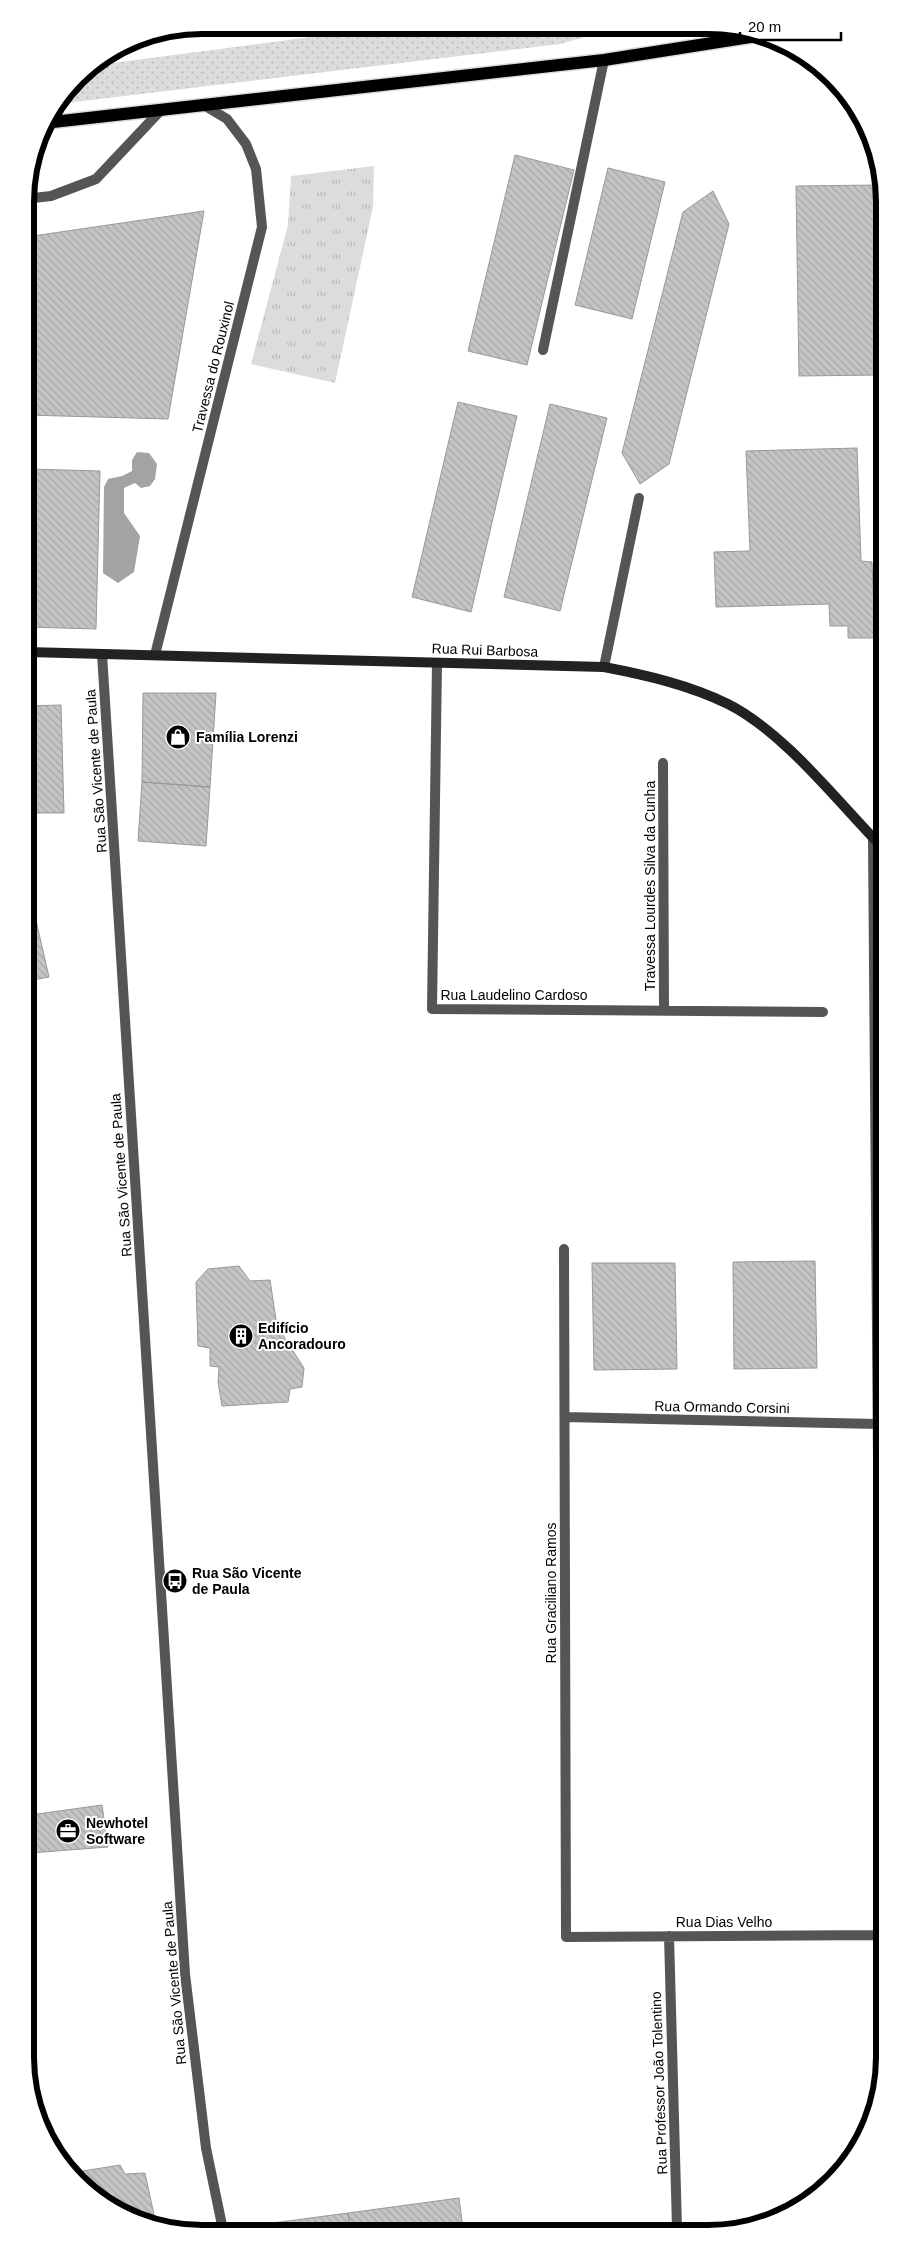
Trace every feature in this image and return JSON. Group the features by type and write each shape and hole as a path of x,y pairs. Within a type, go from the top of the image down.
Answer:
{"main road":[{"path":"54,122 202,104 289,97 604,60 744,38"},
{"name":"Rua Rui Barbosa","path":"34,652 604,667 641,674 670,682 728,704 765,729 802,763 876,841"}],"street":[{"path":"543,350 604,60"},
{"name":"Travessa do Rouxinol","path":"155,655 262,227 256,169 246,144 227,119 202,104"},
{"path":"34,198 51,196 96,179 162,109"},
{"path":"604,667 639,498"},
{"name":"Rua São Vicente de Paula","path":"102,654 185,1974 206,2148 222,2225"},
{"name":"Rua Laudelino Cardoso","path":"437,663 432,1009 823,1012"},
{"name":"Travessa Lourdes Silva da Cunha","path":"663,763 664,1010"},
{"path":"873,838 876,1190"},
{"name":"Rua Graciliano Ramos","path":"564,1249 566,1937"},
{"name":"Rua Ormando Corsini","path":"565,1417 876,1424"},
{"name":"Rua Dias Velho","path":"566,1937 876,1935"},
{"name":"Rua Professor João Tolentino","path":"669,1936 677,2225"}],"green space":[{"path":"334,34 596,34 560,44 67,103 83,83 107,64"},
{"path":"374,166 373,207 335,383 251,364 288,225 291,176"}],"shaded area":[{"path":"137,452 149,453 157,464 155,479 150,486 141,488 135,483 124,488 124,513 140,536 134,572 118,583 103,573 104,487 108,479 122,476 132,471 132,460"}],"building":[{"path":"515,155 574,170 527,365 468,351"},
{"path":"608,168 665,182 632,319 575,305"},
{"path":"875,185 876,375 799,376 796,186"},
{"path":"713,191 729,224 669,464 640,484 622,453 683,212"},
{"path":"204,211 168,419 34,415 34,236"},
{"path":"458,402 517,416 471,612 412,597"},
{"path":"550,404 607,418 560,611 504,597"},
{"path":"857,448 861,561 872,562 875,638 848,638 848,626 830,626 829,604 716,607 714,552 750,551 746,451"},
{"path":"34,469 100,471 96,629 34,627"},
{"name":"Família Lorenzi","path":"143,693 216,693 210,787 142,782"},
{"path":"61,705 64,813 34,813 34,706"},
{"path":"142,782 210,787 206,846 138,841"},
{"path":"34,912 49,977 34,980"},
{"path":"815,1261 817,1368 734,1369 733,1262"},
{"path":"592,1263 675,1263 677,1369 594,1370"},
{"name":"Edifício Ancoradouro","path":"239,1266 250,1281 270,1280 277,1326 304,1368 302,1387 290,1389 288,1402 222,1406 218,1382 219,1367 210,1366 210,1348 198,1346 196,1282 208,1269"},
{"name":"Newhotel Software","path":"102,1805 108,1847 34,1853 34,1814"},
{"path":"120,2165 125,2174 145,2173 155,2218 128,2208 109,2197 85,2177 83,2171"},
{"path":"459,2198 462,2225 350,2225 348,2213"},
{"path":"348,2213 350,2225 258,2225"}],"place":[{"name":"Família Lorenzi","path":"178,737"},
{"name":"Edifício Ancoradouro","path":"241,1336"},
{"name":"Rua São Vicente de Paula","path":"175,1581"},
{"name":"Newhotel Software","path":"68,1831"}]}
